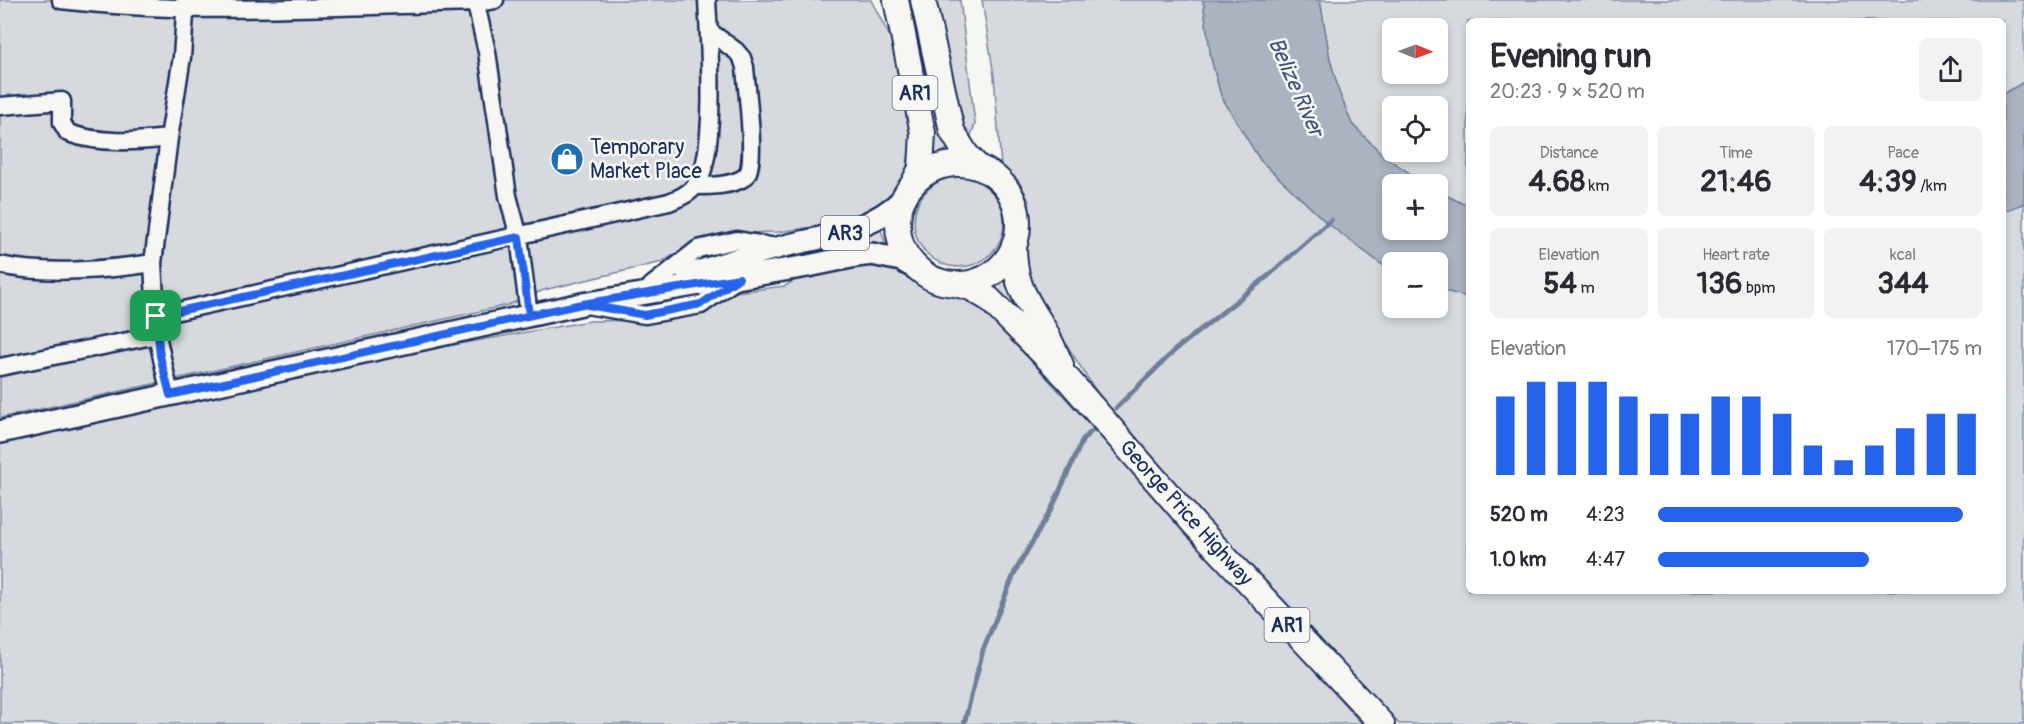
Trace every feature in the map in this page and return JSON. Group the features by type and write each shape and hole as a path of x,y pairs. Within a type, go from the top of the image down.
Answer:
{"highway":[{"name":"AR1","path":"896,0 923,133 921,168 908,191"},
{"name":"AR1","path":"923,0 951,131 977,166"},
{"path":"957,163 977,166 1002,182 1014,201 1018,223 1014,245 1005,261 991,274 974,282 954,284 939,281 922,272 908,257 900,238 898,218 908,191 920,177 938,167 957,163"},
{"name":"George Price Highway","path":"1014,245 1014,264 1019,286 1039,320 1067,378"},
{"name":"George Price Highway","path":"954,284 970,288 989,299 1067,378 1187,516 1382,724"}],"main road":[{"name":"AR3","path":"592,302 777,248 855,229 886,214 908,191"},
{"name":"AR3","path":"0,432 592,302 872,254 901,260 922,272"}],"street":[{"path":"61,0 117,7 495,0"},
{"path":"156,316 519,237 669,202 684,195 695,186 702,174 709,140 707,0"},
{"path":"475,1 488,52 508,196 519,237 529,315"},
{"path":"170,395 157,335 153,263 182,57 186,5"},
{"path":"695,186 715,186 736,180 747,176 751,167 746,78 742,58 709,31"},
{"path":"0,106 62,101 62,123 68,133 86,140 139,142 169,138"},
{"path":"0,265 23,270 153,263"},
{"path":"0,367 157,335"}],"shaded area":[{"path":"0,0 871,0 892,41 909,127 910,146 906,172 889,196 863,215 846,222 779,232 740,233 696,242 662,262 544,290 508,305 0,418"},
{"path":"935,0 960,0 975,124 970,138 958,113"},
{"path":"982,0 1203,0 1211,58 1221,96 1260,160 1327,223 1382,264 1382,318 1448,318 1448,292 1466,296 1466,594 2006,594 2006,211 2024,203 2024,724 1399,724 1215,530 1114,419 1048,316 1026,276 1025,249 1031,218 1029,202 1016,178 1001,166 994,76"},
{"path":"1320,0 2024,0 2024,82 2006,92 2006,18 1466,18 1466,205 1448,196 1448,174 1411,174 1393,162 1448,162 1448,96 1382,96 1382,154 1352,124 1339,92 1330,59"},
{"path":"936,110 950,148 934,156"},
{"path":"959,177 976,181 991,190 1000,205 1004,222 1000,239 991,254 976,263 959,267 942,263 927,254 918,239 914,222 918,205 927,190 942,181"},
{"path":"881,230 887,247 850,246 825,252 824,249 851,243"},
{"path":"858,266 887,268 903,273 960,296 987,313 1259,608 1362,724 0,724 0,443 447,346 590,321 644,320 728,293 785,286 795,280"},
{"path":"1004,277 1011,298 1026,322 992,287"}],"water":[{"name":"Belize River","path":"1203,0 1320,0 1330,59 1339,92 1352,124 1382,154 1382,162 1393,162 1411,174 1382,174 1382,240 1448,240 1448,196 1466,205 1466,296 1448,292 1448,252 1382,252 1382,264 1327,223 1260,160 1221,96 1211,58"},
{"path":"2024,82 2024,203 2006,211 2006,92"}],"waterway":[{"path":"1116,408 1175,350 1268,276 1331,220"},
{"path":"964,724 983,650 1015,572 1052,508 1083,439 1092,431"}],"place":[{"name":"Temporary Market Place","path":"567,159"}],"route":[{"path":"156,316 160,356 170,395 267,372 582,304 601,300 739,278 701,304 645,315 582,304 529,315 519,237 156,316"}]}
